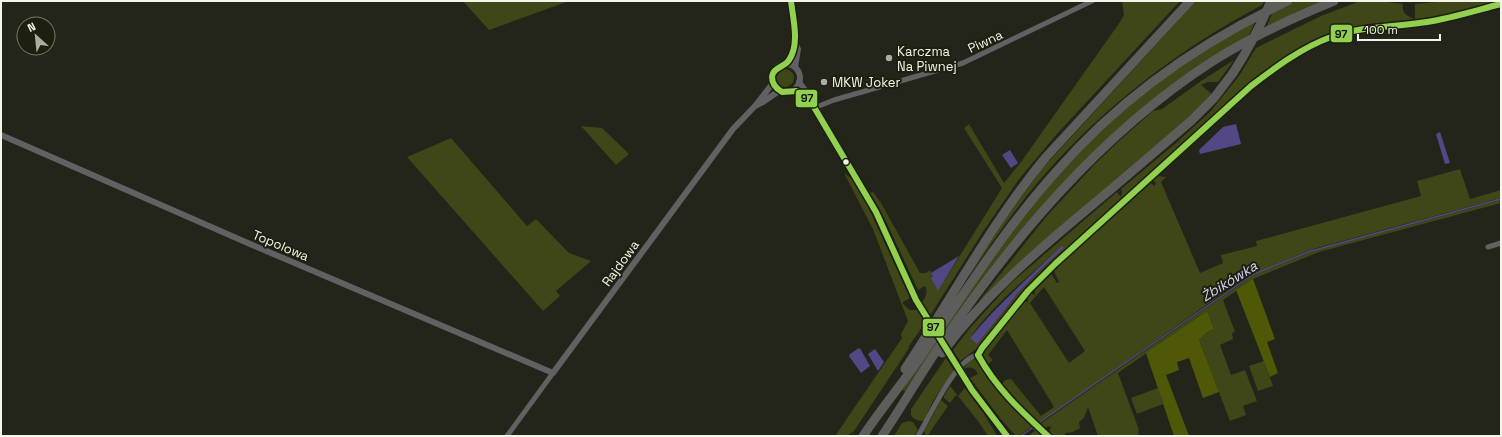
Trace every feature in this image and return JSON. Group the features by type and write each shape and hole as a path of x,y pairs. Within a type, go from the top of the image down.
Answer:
{"highway":[{"path":"863,436 1019,190 1046,157 1190,1"},
{"path":"882,436 893,420 902,411 951,341 1000,286 1038,250 1191,121 1214,98 1248,50 1262,23 1271,1"},
{"path":"883,406 915,365 1018,217 1070,155 1116,112 1165,73 1237,26 1288,1"},
{"path":"893,420 896,412 938,349 1013,247 1063,188 1115,136 1154,103 1214,61 1271,29 1334,1"}],"street":[{"path":"791,1 795,43 791,58 786,64 774,70 772,83 779,90 788,92 793,90 799,82"},
{"name":"Piwna","path":"812,105 963,63 1092,1"},
{"path":"978,355 1028,291 1055,264 1274,68 1291,56 1331,37 1353,32 1430,22 1501,4"},
{"path":"794,67 798,48 795,43"},
{"path":"786,64 794,67 799,74 799,82 809,95 812,105 876,212 916,300 965,378 1007,436"},
{"name":"Rajdowa","path":"507,436 733,129 755,106 772,83"},
{"name":"Rajdowa","path":"755,106 779,90"},
{"path":"793,90 812,105"},
{"name":"Topolowa","path":"1,135 264,250 553,372"},
{"path":"1488,247 1501,243"},
{"path":"918,436 937,400 957,371 966,359 973,355 978,355"},
{"path":"978,355 1015,406 1048,436"}],"green space":[{"path":"463,1 569,1 489,30"},
{"path":"1122,1 1180,1 1056,135 1019,179 984,230 854,431 847,436 835,436 902,338 901,334 908,321 873,229 844,173 852,179 864,198 910,298 903,302 903,304 910,310 916,310 926,296 925,286 918,290 882,213 870,193 873,192 881,203 920,273 926,273 930,270 938,291 1002,188 964,128 969,124 1004,183 1021,162 1120,22 1124,15"},
{"path":"1194,1 1264,1 1262,5 1202,40 1145,80 1093,125 1068,149 1024,199 970,275 969,274 994,233 1041,170 1176,23"},
{"path":"1296,1 1326,1 1266,28 1273,11"},
{"path":"1360,1 1379,1 1403,4 1405,14 1415,19 1415,4 1448,1 1501,1 1434,19 1377,25 1309,44 1281,60 1264,72 1041,273 977,348 960,361 953,350 971,327 1011,283 1117,192 1121,197 1121,189 1210,112 1239,76 1256,48 1321,16","holes":["1062,247 1064,248 1017,294 970,338 1001,301"]},
{"path":"1256,20 1248,37 1122,126 951,323 905,391 902,390 995,255 1041,194 1099,131 1134,100 1197,54"},
{"path":"1234,60 1218,82 1208,82 1201,85 1213,95 1203,105 979,301 1046,217 1095,164 1119,141 1153,111 1162,109 1201,81"},
{"path":"785,69 791,72 794,78 791,84 785,87 779,84 776,78 779,72"},
{"path":"581,126 602,128 629,154 616,165"},
{"path":"451,138 527,226 536,219 569,253 591,261 556,291 560,296 543,311 407,157"},
{"path":"1460,169 1470,199 1501,190 1501,198 1313,249 1246,277 1039,423 1024,411 1005,390 1002,384 1005,380 1011,379 1041,416 1054,407 1007,330 988,355 993,360 988,364 984,360 984,349 1023,301 1027,302 1027,297 1031,293 1034,295 1035,294 1034,288 1049,274 1052,275 1057,283 1059,282 1054,269 1151,183 1154,186 1156,183 1153,180 1158,176 1166,177 1161,182 1200,273 1223,263 1221,255 1257,246 1256,241 1421,196 1417,181","holes":["1044,287 1085,351 1069,363 1030,303"]},
{"path":"1501,200 1501,203 1319,252 1253,279 1223,300 1235,332 1232,333 1233,339 1220,345 1231,375 1245,370 1257,401 1243,406 1246,415 1230,421 1199,340 1207,332 1214,329 1207,311 1118,373 1139,430 1139,436 1098,436 1088,407 1084,418 1079,422 1080,428 1073,432 1066,433 1064,436 1053,436 1049,431 1051,428 1050,426 1045,428 1040,424 1252,276 1316,250"},
{"path":"1253,279 1275,339 1267,342 1278,373 1270,377 1236,290"},
{"path":"1207,311 1214,329 1207,332 1199,340 1219,392 1203,398 1189,358 1177,362 1179,370 1166,375 1189,436 1174,436 1146,353"},
{"path":"946,358 954,371 933,401 924,421 915,419 911,415 911,409"},
{"path":"972,359 976,360 1008,402 1044,436 1028,436 1035,431 1031,427 1019,436 1018,434 1016,436 1000,418 970,378 978,374 976,370 972,368 964,369 967,362"},
{"path":"1264,361 1273,386 1258,391 1249,366"},
{"path":"950,386 958,396 956,395 950,403 944,398 944,396"},
{"path":"965,388 984,414 997,436 988,436 958,396"},
{"path":"1158,388 1163,404 1137,414 1131,398"},
{"path":"941,400 948,406 928,435 926,435 924,431"},
{"path":"908,421 913,422 918,430 914,436 894,436 902,423"}],"shaded area":[{"path":"1236,124 1241,144 1200,154 1199,150 1223,127"},
{"path":"1440,132 1450,163 1445,164 1436,134"},
{"path":"1010,150 1018,163 1011,168 1002,155"},
{"path":"1062,246 1064,248 1017,294 977,344 970,338 1026,279"},
{"path":"959,256 938,291 931,278 933,277 931,273"},
{"path":"859,348 870,366 861,373 849,356"},
{"path":"875,349 884,362 878,371 868,354"}],"waterway":[{"name":"Żbikówka","path":"1040,422 1252,275 1311,251 1501,199"},
{"name":"Żbikówka","path":"1021,436 1032,428"}],"transit line":[{"name":"97","path":"791,1 795,31 794,47 789,60 775,71 772,80 777,88 782,92 797,91 811,102 876,212 916,300 972,390 1007,436"},
{"name":"97","path":"978,355 1028,291 1055,264 1251,86 1289,58 1320,41 1343,33 1415,24 1455,16 1501,4"},
{"name":"97","path":"978,355 1001,389 1048,436"}],"place":[{"name":"Karczma Na Piwnej","path":"889,58"},
{"name":"MKW Joker","path":"824,82"}]}
